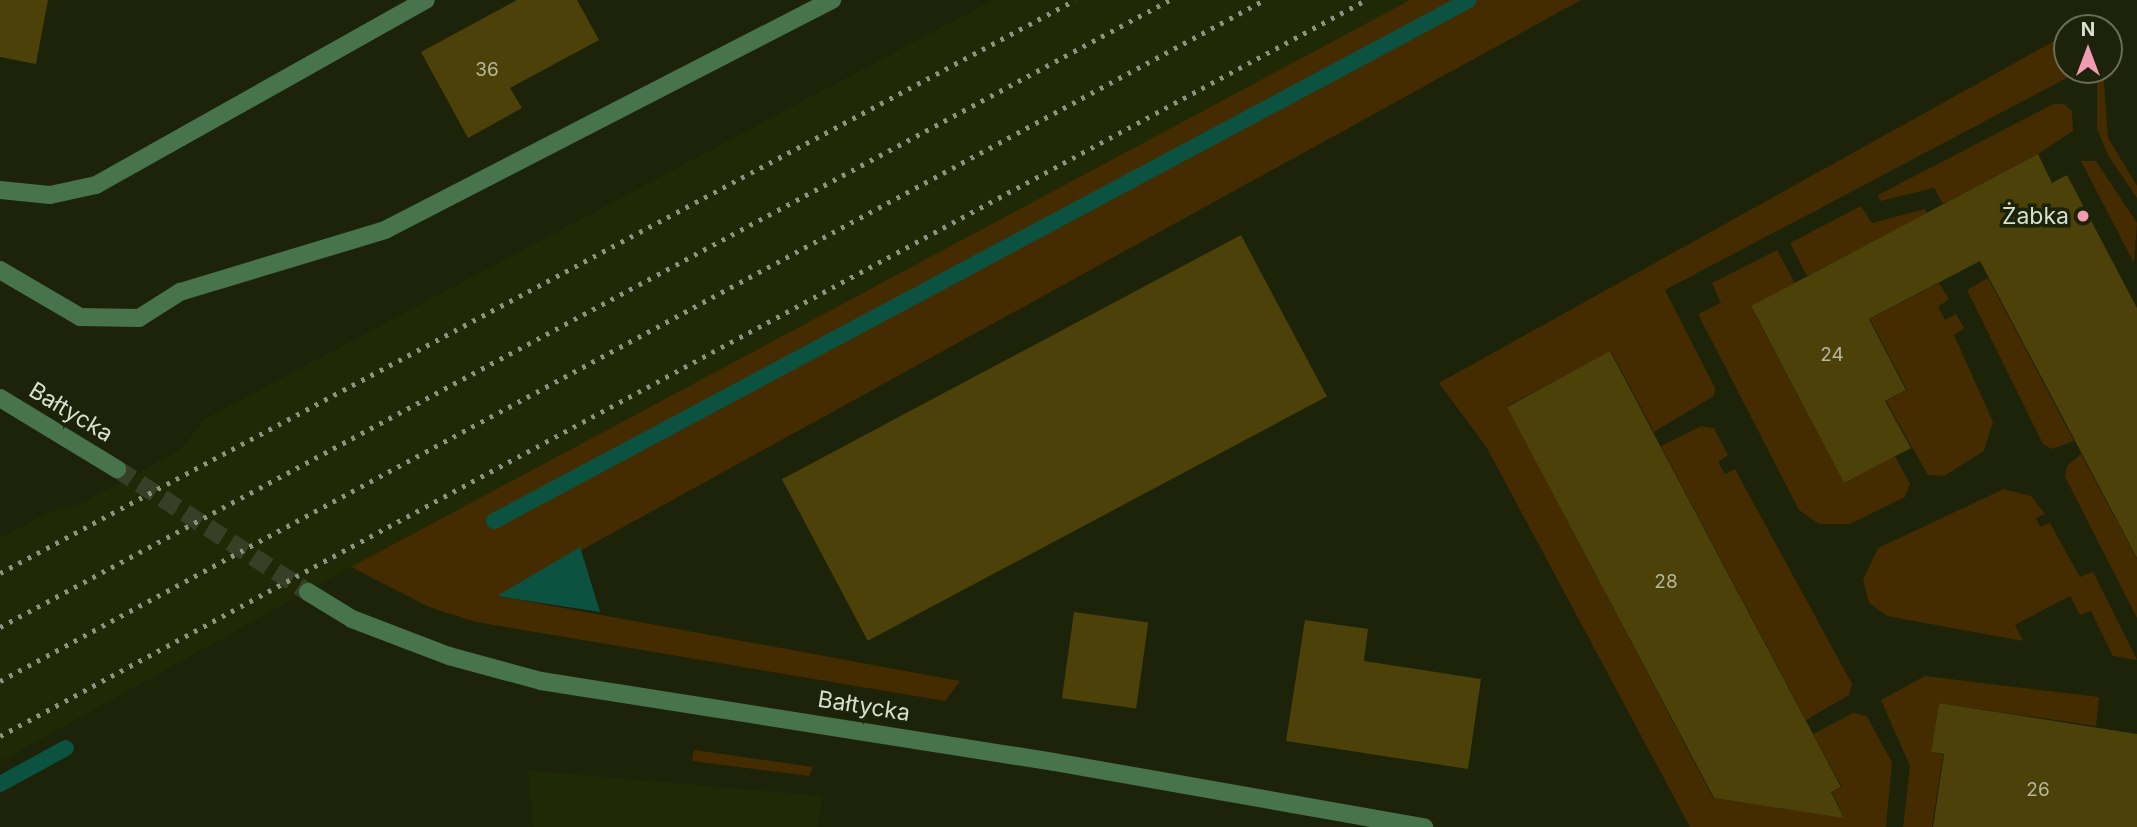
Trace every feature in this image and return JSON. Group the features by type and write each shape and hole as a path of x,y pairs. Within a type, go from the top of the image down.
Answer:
{"street":[{"path":"0,190 50,195 96,185 426,0"},
{"path":"0,270 80,317 139,318 180,292 385,229 832,0"},
{"name":"Bałtycka","path":"0,398 117,469"},
{"name":"Bałtycka","path":"308,592 352,619 449,656 541,681 1054,762 1424,827"}],"shaded area":[{"path":"993,0 1410,0 351,567 0,762 0,538 49,512 82,503 183,448 203,420"},
{"path":"1410,0 1581,0 498,596 960,681 945,701 476,622 429,607 351,567"},
{"path":"2053,42 2053,84 2055,84 1665,290 1715,388 1714,396 1654,432 1611,351 1507,406 1713,798 1844,817 1832,792 1842,787 1813,734 1853,713 1867,716 1892,763 1886,827 1690,827 1487,448 1439,383"},
{"path":"2097,84 2104,84 2108,138 2137,186 2137,198 2109,157 2097,129"},
{"path":"2053,104 2064,104 2072,111 2073,131 2038,154 1943,204 1934,188 1880,201 1878,195"},
{"path":"2081,161 2096,161 2137,223 2134,263"},
{"path":"1861,206 1872,223 1925,209 1927,213 1807,276 1790,243"},
{"path":"1777,250 1795,283 1751,307 1844,483 1895,456 1910,484 1905,497 1850,524 1819,524 1799,510 1698,314 1721,303 1712,283"},
{"path":"1988,278 2074,441 2052,449 2043,444 1967,290"},
{"path":"1939,283 1949,299 1938,307 1945,320 1956,314 1964,328 1954,335 1993,422 1984,451 1944,476 1928,475 1886,401 1907,390 1870,319"},
{"path":"1701,426 1714,428 1728,455 1718,462 1725,474 1735,469 1852,684 1849,695 1806,720 1661,446"},
{"path":"2081,454 2137,559 2137,618 2065,477 2067,466"},
{"path":"2004,489 2031,496 2045,514 2036,518 2040,527 2050,523 2080,577 2093,572 2137,660 2113,656 2091,611 2080,615 2070,596 2015,625 2023,641 1887,616 1869,603 1863,580 1878,548"},
{"path":"580,547 600,612 497,596"},
{"path":"1925,676 2099,697 2096,726 1939,703 1931,752 1943,755 1932,827 1903,827 1910,766 1881,700"},
{"path":"694,750 813,767 809,776 692,761"},
{"path":"528,770 823,796 818,827 533,827"}],"building":[{"path":"0,0 48,0 36,64 0,57"},
{"path":"517,0 577,0 599,40 510,88 522,108 468,138 421,52"},
{"path":"2038,154 2052,183 2067,175 2137,308 2137,558 1980,261 1869,319 1906,390 1885,401 1911,448 1844,483 1751,306"},
{"path":"1241,235 1327,397 868,641 782,479"},
{"path":"1610,351 1841,787 1831,792 1844,818 1714,798 1507,407"},
{"path":"1074,612 1148,622 1136,709 1062,698"},
{"path":"1305,620 1368,629 1364,661 1481,679 1468,769 1286,741"},
{"path":"1939,703 2137,734 2137,827 1933,827 1944,754 1931,752"}],"waterway":[{"path":"494,521 1469,0"},
{"path":"0,784 66,748"}],"tunnel":[{"path":"117,469 308,592"}],"railway":[{"path":"0,573 1075,0"},
{"path":"0,627 1170,0"},
{"path":"0,681 1264,0"},
{"path":"0,736 1366,0"}],"place":[{"name":"Żabka","path":"2083,216"}]}
